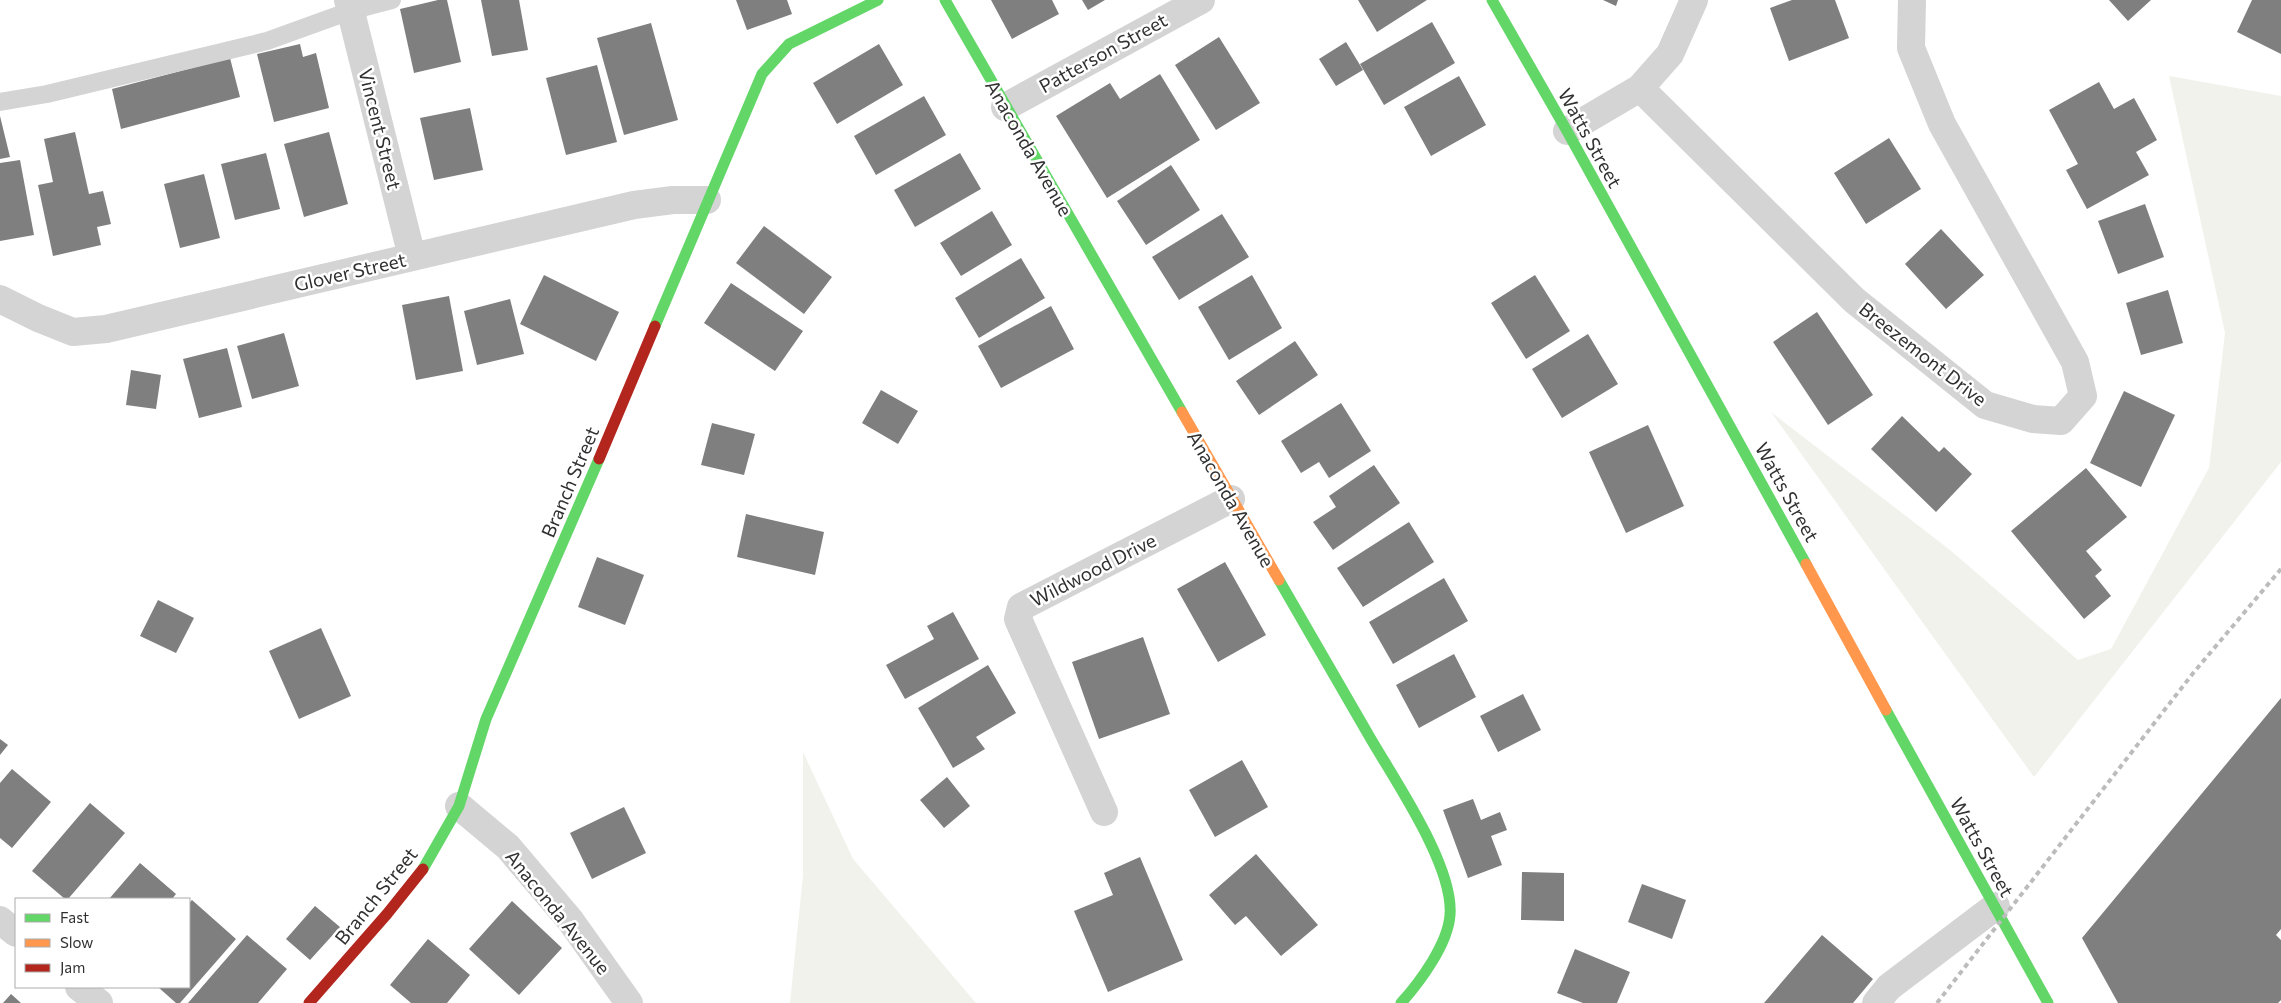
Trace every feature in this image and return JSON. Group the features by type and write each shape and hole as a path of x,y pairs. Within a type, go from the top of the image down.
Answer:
{"street":[{"name":"Branch Street","path":"309,1003 388,914 424,868 459,806 486,719 634,377 706,200 762,74 789,44 878,0"},
{"name":"Anaconda Avenue","path":"945,0 1424,831 1445,879 1450,916 1436,954 1402,1003"},
{"name":"Patterson Street","path":"1006,106 1202,0"},
{"name":"Watts Street","path":"1492,0 1567,131 2048,1003"},
{"path":"1567,131 1640,88 1670,54 1694,0"},
{"name":"Breezemont Drive","path":"1640,88 1854,300 1985,405 2033,418 2061,421 2083,396 2075,362 1942,124 1911,48 1912,0"},
{"name":"Vincent Street","path":"349,6 412,257"},
{"name":"Glover Street","path":"0,299 38,318 73,332 106,329 634,205 673,200 706,200"},
{"name":"Wildwood Drive","path":"1104,812 1018,619 1021,607 1231,499"},
{"name":"Anaconda Avenue","path":"459,806 508,847 570,920 629,1003"},
{"path":"1876,1003 1889,987 1996,906"},
{"path":"0,920 15,932"},
{"path":"80,988 99,1003"}],"lane":[{"path":"0,102 47,94 267,41 349,6 392,0"}],"shaded area":[{"path":"2169,76 2281,96 2281,462 2034,777 1771,412 1950,550 2078,660 2111,649 2209,468 2225,333"},
{"path":"803,752 853,859 976,1003 790,1003 803,875"}],"building":[{"path":"438,0 447,0 461,62 414,73 400,9"},
{"path":"481,0 519,0 528,50 492,56"},
{"path":"736,0 787,0 792,14 747,30"},
{"path":"991,0 1052,0 1059,14 1012,39"},
{"path":"1082,0 1105,0 1088,10"},
{"path":"1358,0 1427,0 1377,32"},
{"path":"1603,0 1618,0 1616,6"},
{"path":"1792,0 1835,0 1849,38 1789,61 1770,8"},
{"path":"2109,0 2151,0 2128,21"},
{"path":"2252,0 2281,0 2281,54 2237,32"},
{"path":"1432,22 1455,63 1384,105 1360,64"},
{"path":"651,23 678,120 624,135 597,38"},
{"path":"1219,37 1260,103 1216,130 1175,65"},
{"path":"1346,42 1363,70 1336,86 1319,59"},
{"path":"300,44 303,57 316,53 329,108 274,122 257,54"},
{"path":"879,44 903,85 837,124 813,83"},
{"path":"230,58 240,97 121,129 112,89"},
{"path":"597,65 617,142 566,155 546,78"},
{"path":"1160,74 1200,140 1107,198 1056,116 1110,83 1120,99"},
{"path":"1459,76 1486,125 1431,156 1404,107"},
{"path":"2099,82 2114,109 2134,98 2157,140 2136,152 2149,175 2087,209 2066,170 2078,164 2049,110"},
{"path":"924,96 946,135 876,175 854,136"},
{"path":"470,108 483,170 434,180 420,118"},
{"path":"0,116 10,157 0,159"},
{"path":"75,132 89,194 103,191 111,224 97,227 101,245 53,256 38,185 53,182 44,139"},
{"path":"329,132 348,204 304,217 284,144"},
{"path":"1889,138 1921,189 1866,224 1834,173"},
{"path":"266,153 280,209 235,220 221,164"},
{"path":"960,153 981,189 915,227 894,190"},
{"path":"20,160 34,235 0,241 0,163"},
{"path":"1171,165 1200,210 1146,245 1117,201"},
{"path":"204,174 220,238 180,248 164,184"},
{"path":"2145,204 2164,257 2118,274 2098,221"},
{"path":"992,211 1012,245 961,276 940,243"},
{"path":"1222,214 1249,257 1179,300 1152,257"},
{"path":"764,226 832,277 804,314 736,263"},
{"path":"1941,229 1984,275 1946,309 1905,264"},
{"path":"1021,258 1045,298 979,338 955,298"},
{"path":"544,275 619,312 596,361 520,324"},
{"path":"1252,275 1282,328 1229,360 1198,307"},
{"path":"1535,275 1570,331 1526,359 1491,303"},
{"path":"731,283 803,331 775,371 704,323"},
{"path":"2168,290 2183,343 2141,355 2126,303"},
{"path":"449,296 463,371 416,380 402,305"},
{"path":"510,299 524,354 477,365 464,311"},
{"path":"1051,306 1074,349 1001,388 978,346"},
{"path":"1817,312 1873,395 1828,425 1773,342"},
{"path":"284,333 299,386 252,399 237,346"},
{"path":"1588,334 1618,384 1562,418 1532,369"},
{"path":"1295,341 1318,375 1259,415 1236,381"},
{"path":"227,348 242,407 199,418 183,359"},
{"path":"131,370 161,375 156,409 126,405"},
{"path":"881,390 918,411 898,444 862,423"},
{"path":"2124,391 2175,415 2141,487 2090,463"},
{"path":"1341,403 1371,451 1329,478 1319,462 1301,473 1281,441"},
{"path":"1902,416 1939,452 1944,447 1972,474 1936,512 1871,449"},
{"path":"712,423 755,434 744,475 701,465"},
{"path":"1648,425 1684,506 1626,533 1589,452"},
{"path":"1374,465 1400,503 1333,550 1313,522 1336,507 1329,496"},
{"path":"2086,468 2127,517 2086,551 2102,570 2095,576 2111,596 2084,619 2011,531"},
{"path":"746,514 824,532 815,575 737,557"},
{"path":"1409,522 1434,562 1363,607 1337,568"},
{"path":"597,557 644,575 625,625 578,607"},
{"path":"1225,562 1266,635 1218,662 1177,589"},
{"path":"1444,578 1468,621 1393,664 1369,622"},
{"path":"158,600 194,618 176,653 140,636"},
{"path":"953,612 979,659 905,699 886,665 934,639 927,626"},
{"path":"321,628 351,696 299,719 269,651"},
{"path":"1143,637 1170,714 1099,739 1072,662"},
{"path":"1454,654 1476,697 1419,728 1396,685"},
{"path":"988,665 1016,713 976,737 985,749 953,768 918,708"},
{"path":"1523,694 1541,730 1498,752 1480,716"},
{"path":"2281,698 2281,929 2276,935 2281,940 2281,1000 2278,1003 2118,1003 2082,938"},
{"path":"0,739 8,745 0,755"},
{"path":"1242,760 1268,807 1215,837 1189,790"},
{"path":"12,769 51,802 12,848 0,838 0,783"},
{"path":"947,777 970,806 944,828 920,800"},
{"path":"1473,799 1481,820 1500,812 1507,830 1491,836 1502,865 1468,878 1443,810"},
{"path":"90,803 125,833 69,898 64,898 32,871"},
{"path":"624,807 646,853 592,879 570,833"},
{"path":"1256,854 1318,925 1281,956 1246,916 1235,925 1209,895"},
{"path":"1140,857 1183,960 1108,992 1074,911 1113,895 1104,873"},
{"path":"140,863 176,894 173,898 110,898"},
{"path":"1522,872 1564,873 1564,921 1521,920"},
{"path":"1642,884 1686,900 1672,939 1628,922"},
{"path":"192,900 236,939 180,1003 176,1003 159,988 190,988 190,902"},
{"path":"512,901 562,948 519,995 469,949"},
{"path":"315,906 340,927 310,960 286,939"},
{"path":"247,935 287,969 258,1003 188,1003"},
{"path":"1822,935 1873,979 1853,1003 1764,1003"},
{"path":"428,939 470,975 447,1003 411,1003 390,985"},
{"path":"1575,949 1630,972 1617,1003 1583,1003 1557,993"},
{"path":"11,994 21,1003 3,1003"}],"railway":[{"path":"1937,1003 2194,672 2281,569"}],"traffic: fast":[{"path":"655,326 762,74 789,44 878,0"},
{"path":"945,0 1182,412"},
{"path":"1492,0 1567,131 1806,564"},
{"path":"423,869 459,806 486,719 599,459"},
{"path":"1279,580 1420,822 1442,872 1449,895 1450,915 1439,950 1401,1003"},
{"path":"1886,710 2048,1003"}],"traffic: slow":[{"path":"1182,412 1279,580"},
{"path":"1806,564 1886,710"}],"traffic: jam":[{"path":"599,459 655,326"},
{"path":"309,1003 387,914 423,869"}]}
